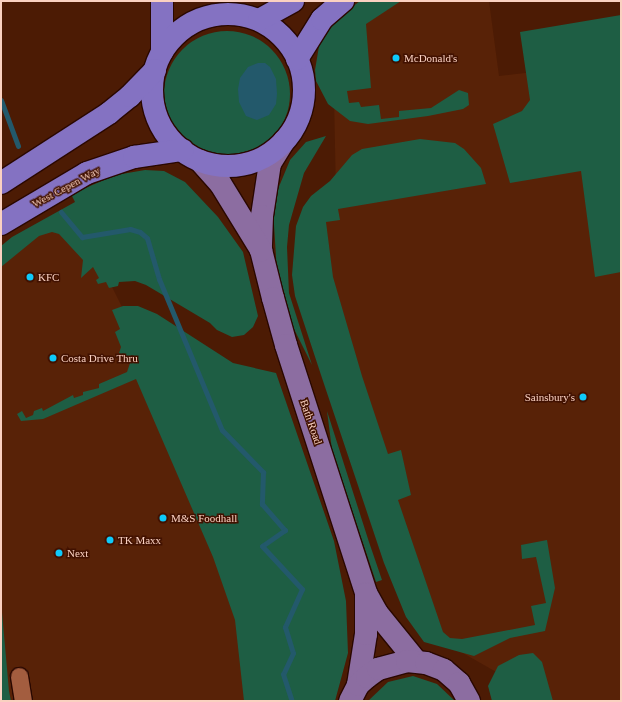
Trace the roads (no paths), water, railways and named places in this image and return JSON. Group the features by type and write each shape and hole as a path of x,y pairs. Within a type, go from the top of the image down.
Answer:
{"highway":[{"path":"162,1 159,61 152,89 155,112 166,133 182,150 200,161 223,166 245,164 266,156 284,142 301,113 304,84 297,59 290,46 276,31 259,20 229,14 207,6 201,1"},
{"path":"259,20 293,1"},
{"path":"297,59 322,19 343,1"},
{"path":"1,183 109,113 159,61 174,36 190,24 209,16 229,14"},
{"name":"West Cepen Way","path":"1,224 87,173 134,157 182,150"}],"main road":[{"name":"Bath Road","path":"284,142 270,163 262,216 262,250 286,344 366,593 377,613 416,661"},
{"name":"Bath Road","path":"200,161 220,183 262,250"},
{"name":"Bath Road","path":"354,693 366,634 366,593"},
{"path":"354,693 378,670 416,661 444,670 459,683 469,701"}],"street":[{"path":"19,676 23,701"}],"water":[{"path":"258,63 265,63 270,67 276,79 277,94 276,104 269,115 257,120 246,116 239,102 238,89 240,78 248,67"}],"waterway":[{"path":"1,100 18,146"},
{"path":"61,212 82,237 130,229 140,232 147,238 159,279 222,430 263,472 262,504 285,530 262,546 302,589 285,627 293,653 283,674 292,701"}],"place":[{"name":"McDonald's","path":"396,58"},
{"name":"KFC","path":"30,277"},
{"name":"Costa Drive Thru","path":"53,358"},
{"name":"Sainsbury's","path":"583,397"},
{"name":"M&S Foodhall","path":"163,518"},
{"name":"TK Maxx","path":"110,540"},
{"name":"Next","path":"59,553"}]}
